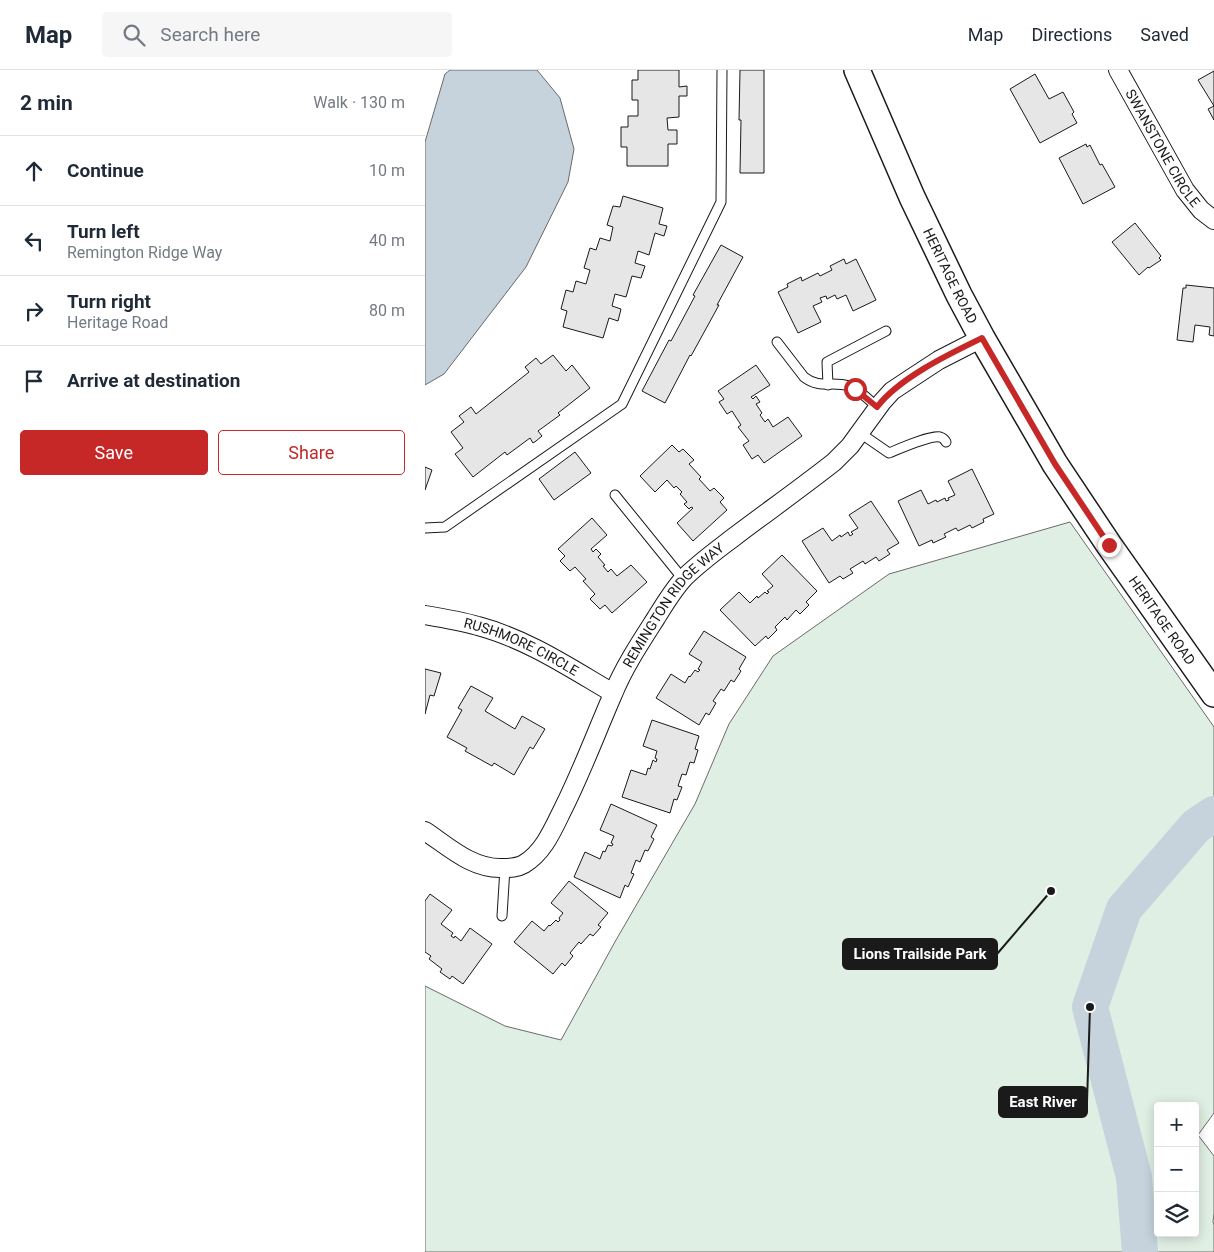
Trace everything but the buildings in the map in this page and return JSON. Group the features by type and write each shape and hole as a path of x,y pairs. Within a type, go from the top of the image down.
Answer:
{"main road":[{"name":"HERITAGE ROAD","path":"857,70 912,196 959,295 982,338 1055,464 1109,545 1214,694"}],"street":[{"name":"SWANSTONE CIRCLE","path":"1118,70 1185,190 1201,210 1214,220"},
{"name":"REMINGTON RIDGE WAY","path":"425,832 474,863 488,867 513,868 525,863 538,852 575,784 613,693 637,647 683,579 710,556 833,462 850,446 887,396 907,380 939,360 982,338"},
{"name":"RUSHMORE CIRCLE","path":"425,615 479,626 508,637 538,650 613,693"}],"lane":[{"path":"425,528 445,527 622,404 721,202 723,70"},
{"path":"828,384 827,362 886,331"},
{"path":"777,342 809,382 843,385 855,389 877,407"},
{"path":"860,433 889,453 929,438 939,437 943,438 946,442"},
{"path":"615,495 683,579"},
{"path":"501,916 505,868"}],"green space":[{"path":"1070,522 1214,727 1214,1113 1199,1134 1199,1102 1154,1102 1154,1237 1199,1237 1199,1136 1214,1156 1214,1252 425,1252 425,986 505,1026 561,1040 616,940 695,804 729,724 773,656 889,574"}],"shaded area":[{"path":"450,70 537,70 560,98 574,149 568,182 526,267 444,374 425,385 425,142 445,74"}],"waterway":[{"path":"1140,1252 1134,1177 1090,1007 1124,909 1196,826 1214,814"}],"place":[{"name":"Lions Trailside Park","path":"1051,891"},
{"name":"East River","path":"1090,1007"}],"route":[{"path":"855,389 877,407 892,391 907,380 939,360 982,338 1055,464 1109,545"}]}
